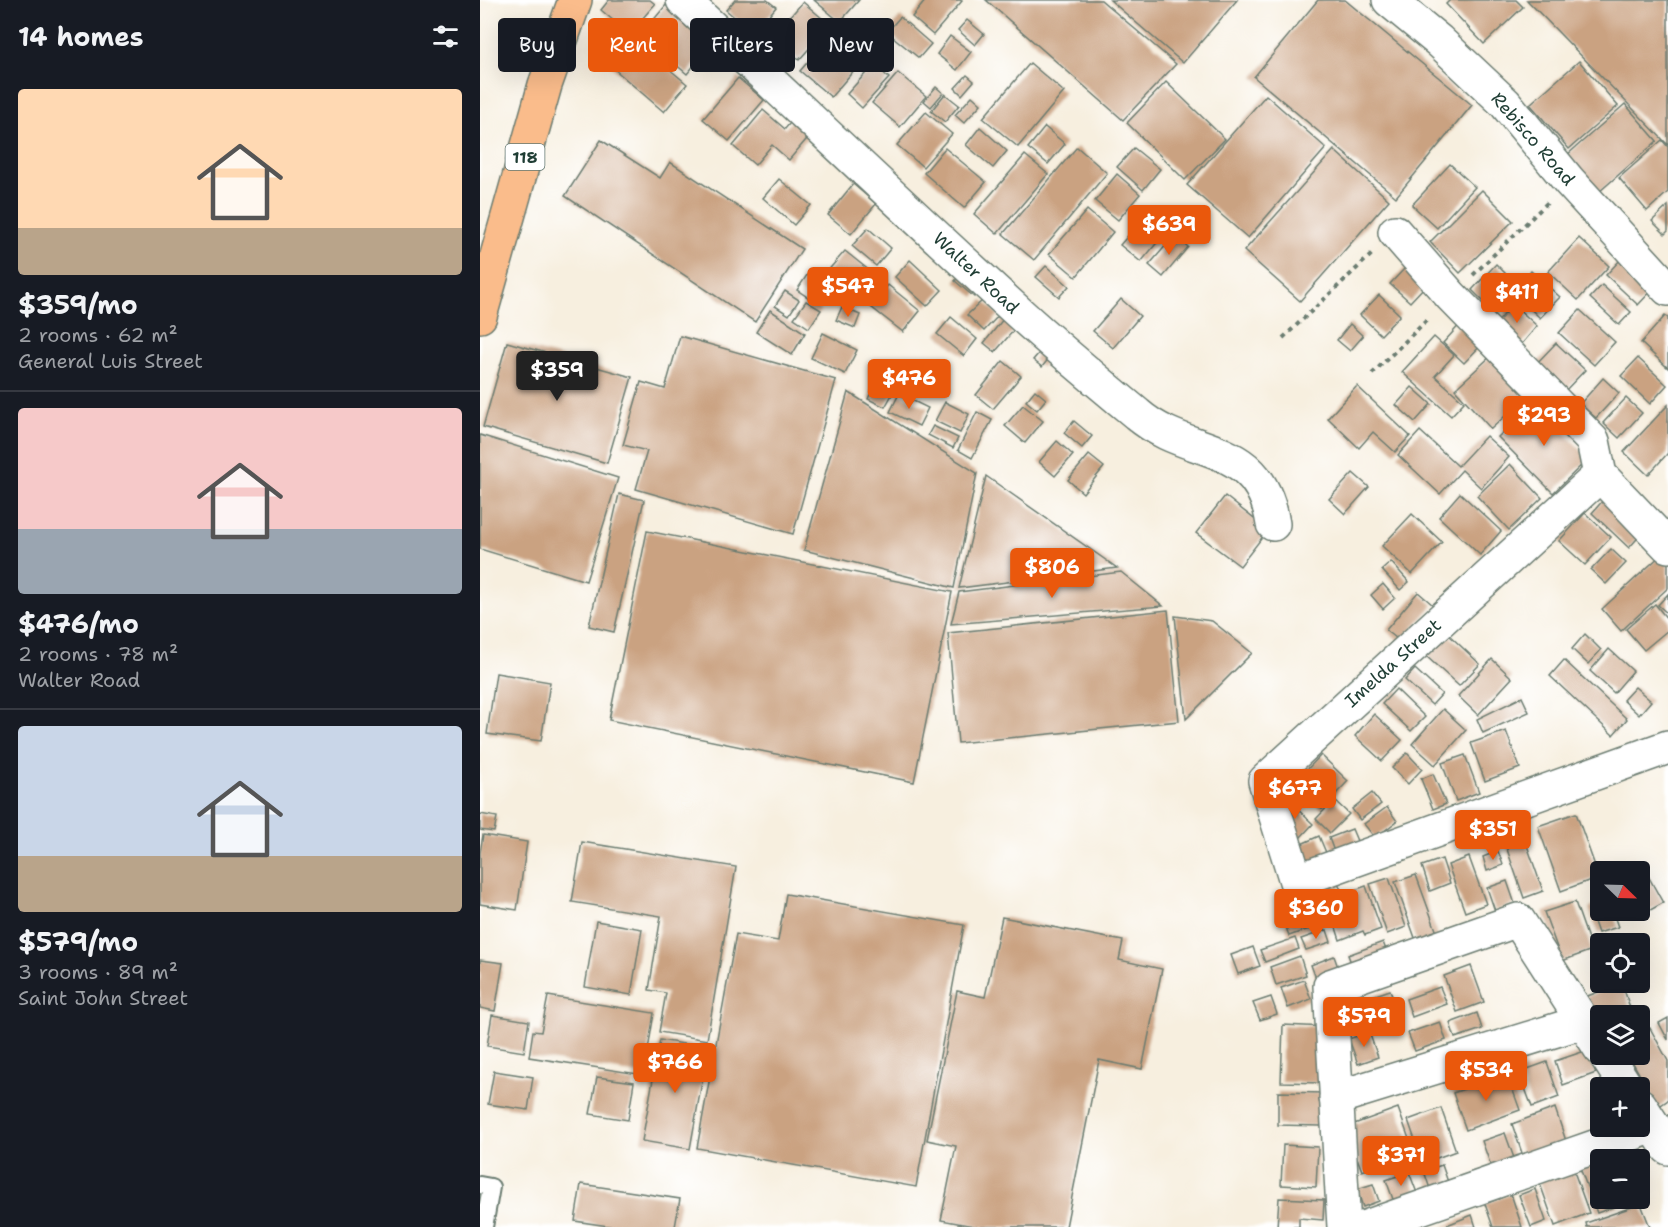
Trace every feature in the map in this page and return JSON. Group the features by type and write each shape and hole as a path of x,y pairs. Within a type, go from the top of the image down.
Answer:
{"main road":[{"name":"118","path":"480,316 545,85 575,0"}],"street":[{"name":"Walter Road","path":"683,0 1018,312 1149,425 1227,456 1248,469 1263,488 1270,504 1273,524"},
{"name":"Rebisco Road","path":"1389,0 1439,41 1504,103 1569,182 1668,289"},
{"path":"1395,232 1451,296 1593,441 1600,476 1668,546"},
{"name":"Imelda Street","path":"1600,476 1264,781 1296,881 1668,747"},
{"path":"1344,1227 1330,986 1518,920 1590,1034"},
{"path":"1336,1098 1582,1022"},
{"path":"1366,1227 1654,1126"}],"lane":[{"path":"480,1185 491,1187 484,1227"}],"path":[{"path":"1283,338 1395,232"}],"building":[{"path":"609,0 650,0 655,4 643,18 610,18 601,10"},
{"path":"735,0 767,0 776,7 767,18 735,18 726,10"},
{"path":"814,0 859,0 843,18 835,18"},
{"path":"926,0 962,1 933,35 912,17"},
{"path":"986,0 1101,0 1176,64 1123,120"},
{"path":"1110,0 1237,0 1183,63"},
{"path":"1318,0 1345,0 1472,105 1396,197 1254,77"},
{"path":"1450,0 1516,0 1523,7 1484,44 1446,4"},
{"path":"1527,0 1668,0 1668,145"},
{"path":"803,2 822,18 807,18 807,51 799,60 795,57 795,18 789,18"},
{"path":"666,5 690,25 690,70 687,74 678,66 678,18 655,18"},
{"path":"900,17 931,44 919,58 894,38 894,24"},
{"path":"967,20 984,34 975,45 958,30"},
{"path":"950,36 971,52 957,70 937,54"},
{"path":"1579,61 1618,106 1569,149 1530,104"},
{"path":"807,63 807,72 853,72 831,97 800,71"},
{"path":"1030,63 1064,92 1018,147 983,118"},
{"path":"618,72 673,72 687,84 664,112"},
{"path":"867,72 883,72 889,78 862,108 847,94"},
{"path":"898,73 926,96 900,127 872,103"},
{"path":"967,75 974,81 962,95 955,88"},
{"path":"738,78 764,100 729,141 703,119"},
{"path":"1166,82 1225,139 1185,180 1127,123"},
{"path":"936,87 943,93 931,107 924,101"},
{"path":"945,94 959,105 945,122 931,111"},
{"path":"1266,95 1326,148 1248,238 1187,185"},
{"path":"972,96 981,104 964,123 955,115"},
{"path":"1625,104 1657,141 1599,192 1567,155"},
{"path":"763,110 785,129 799,112 817,127 789,160 772,145 755,165 733,146"},
{"path":"926,112 952,134 923,167 897,145"},
{"path":"980,127 1007,151 993,168 966,145"},
{"path":"1045,127 1065,144 1048,164 1028,148"},
{"path":"601,140 660,178 670,162 802,249 755,322 565,196"},
{"path":"1662,140 1668,147 1668,192 1647,211 1619,178"},
{"path":"1077,147 1107,173 1034,260 1003,234"},
{"path":"945,148 986,182 964,208 924,173"},
{"path":"1134,148 1160,169 1143,190 1117,167"},
{"path":"1334,150 1389,200 1300,301 1244,251"},
{"path":"1025,155 1048,174 997,234 974,214"},
{"path":"1450,164 1475,187 1437,228 1412,205"},
{"path":"1117,174 1140,194 1118,220 1095,201"},
{"path":"779,179 811,205 794,225 763,198"},
{"path":"853,184 876,204 851,234 828,215"},
{"path":"1482,190 1513,221 1460,273 1430,242"},
{"path":"1668,206 1668,231 1665,234 1652,221"},
{"path":"1087,210 1113,232 1076,277 1049,254"},
{"path":"1140,222 1160,239 1141,262 1120,245"},
{"path":"868,228 891,248 876,266 852,246"},
{"path":"1175,235 1188,247 1163,277 1149,265"},
{"path":"1579,238 1609,266 1578,300 1548,272"},
{"path":"845,251 870,271 850,295 825,274"},
{"path":"1622,258 1654,288 1638,305 1606,275"},
{"path":"910,260 942,290 927,306 895,277"},
{"path":"1496,264 1509,277 1485,303 1472,290"},
{"path":"1046,266 1069,286 1059,297 1036,277"},
{"path":"1405,268 1425,286 1410,302 1390,284"},
{"path":"964,270 983,286 974,297 955,281"},
{"path":"1531,271 1560,297 1540,318 1512,291"},
{"path":"807,275 823,286 812,300 797,290"},
{"path":"888,285 920,311 903,332 871,307"},
{"path":"1602,285 1631,312 1619,325 1590,298"},
{"path":"1503,290 1511,298 1494,316 1486,309"},
{"path":"785,291 799,300 789,315 775,306"},
{"path":"1379,295 1400,315 1381,335 1360,315"},
{"path":"1121,299 1140,316 1113,348 1093,331"},
{"path":"983,300 999,315 984,331 967,315"},
{"path":"806,301 821,310 809,328 794,318"},
{"path":"1513,304 1537,326 1521,345 1497,323"},
{"path":"842,307 860,315 855,328 836,320"},
{"path":"770,310 805,333 792,355 756,332"},
{"path":"1580,310 1615,342 1594,365 1559,333"},
{"path":"1008,313 1020,323 995,352 984,343"},
{"path":"1665,316 1668,318 1668,368 1641,343"},
{"path":"951,317 977,339 964,356 937,334"},
{"path":"1463,321 1485,341 1464,363 1443,343"},
{"path":"1350,324 1363,336 1350,351 1337,340"},
{"path":"823,333 857,350 845,374 811,358"},
{"path":"680,336 836,380 793,534 636,489 647,451 623,445 641,382 665,389"},
{"path":"1434,337 1454,355 1435,376 1464,402 1451,416 1402,372"},
{"path":"1050,340 1058,347 1042,367 1033,360"},
{"path":"507,342 632,377 607,463 483,427"},
{"path":"1556,343 1585,370 1564,392 1535,365"},
{"path":"1493,354 1529,394 1491,429 1455,389"},
{"path":"1638,358 1667,385 1650,404 1621,376"},
{"path":"1003,361 1021,376 993,409 976,395"},
{"path":"1603,378 1619,393 1596,418 1580,404"},
{"path":"876,382 894,391 885,407 868,399"},
{"path":"1357,386 1410,436 1395,452 1373,432 1359,448 1328,418"},
{"path":"1412,387 1431,404 1415,422 1396,405"},
{"path":"1035,390 1046,399 1037,410 1026,401"},
{"path":"848,392 977,473 954,588 804,550"},
{"path":"899,394 928,408 919,426 890,412"},
{"path":"1626,398 1642,413 1619,438 1603,423"},
{"path":"945,402 969,414 960,433 935,421"},
{"path":"1535,402 1589,458 1553,493 1498,437"},
{"path":"1023,405 1043,421 1025,443 1005,426"},
{"path":"1668,405 1668,453 1648,475 1624,452"},
{"path":"977,412 992,420 972,458 958,450"},
{"path":"1074,421 1092,436 1082,448 1064,433"},
{"path":"933,426 958,438 953,448 928,435"},
{"path":"1420,431 1458,466 1486,436 1509,457 1481,488 1462,470 1440,494 1398,455"},
{"path":"480,435 618,478 586,581 480,549"},
{"path":"1057,441 1073,455 1055,476 1039,462"},
{"path":"1089,455 1104,467 1083,493 1068,480"},
{"path":"1510,464 1542,498 1509,530 1477,496"},
{"path":"1353,473 1369,487 1345,514 1329,499"},
{"path":"986,476 1117,568 959,588"},
{"path":"1460,493 1501,531 1480,555 1439,517"},
{"path":"619,494 644,500 614,632 589,626"},
{"path":"1225,496 1268,530 1240,566 1196,533"},
{"path":"1605,498 1642,533 1629,548 1592,513"},
{"path":"1585,513 1611,537 1585,565 1559,541"},
{"path":"1412,514 1442,542 1412,574 1382,546"},
{"path":"647,531 952,592 914,782 609,720"},
{"path":"1611,549 1626,563 1606,584 1591,570"},
{"path":"1662,554 1668,561 1668,588 1621,631 1602,609"},
{"path":"1391,562 1409,582 1400,590 1382,570"},
{"path":"1121,572 1163,606 951,624 959,592"},
{"path":"1383,584 1395,598 1383,609 1371,595"},
{"path":"1418,592 1433,605 1401,642 1386,630"},
{"path":"1668,594 1668,614 1658,605"},
{"path":"1655,604 1668,620 1668,630 1644,650 1626,629"},
{"path":"1168,610 1179,721 958,743 948,633"},
{"path":"1175,616 1212,621 1252,653 1186,719"},
{"path":"1448,634 1480,664 1459,686 1426,656"},
{"path":"1585,634 1601,650 1588,664 1572,649"},
{"path":"1609,649 1633,671 1614,693 1590,671"},
{"path":"1492,659 1512,678 1478,715 1458,696"},
{"path":"1564,660 1627,719 1613,735 1550,676"},
{"path":"1415,669 1442,694 1432,705 1405,680"},
{"path":"496,673 550,682 541,741 487,734"},
{"path":"1635,687 1651,701 1639,715 1623,700"},
{"path":"1396,689 1425,717 1411,731 1382,704"},
{"path":"1522,697 1529,712 1483,733 1477,719"},
{"path":"1443,709 1466,730 1435,765 1412,744"},
{"path":"1374,714 1402,740 1382,761 1355,736"},
{"path":"1506,731 1520,768 1485,781 1471,743"},
{"path":"1407,753 1422,769 1408,784 1392,768"},
{"path":"1321,755 1348,781 1322,809 1294,783"},
{"path":"1465,755 1479,792 1456,801 1442,763"},
{"path":"1433,774 1446,804 1433,809 1421,779"},
{"path":"1372,793 1381,804 1360,820 1352,809"},
{"path":"1334,800 1349,814 1330,833 1316,819"},
{"path":"1290,802 1313,824 1300,838 1278,816"},
{"path":"1387,807 1397,821 1375,838 1364,824"},
{"path":"1576,813 1593,861 1590,861 1590,880 1561,891 1538,826"},
{"path":"480,814 497,817 494,832 480,830"},
{"path":"1521,828 1543,891 1524,898 1502,835"},
{"path":"1352,829 1360,848 1336,857 1329,838"},
{"path":"483,835 527,842 517,910 480,904 480,853"},
{"path":"1319,836 1330,862 1306,873 1295,847"},
{"path":"582,842 736,867 707,1040 659,1032 666,993 649,990 661,916 572,902"},
{"path":"1498,851 1503,865 1487,871 1483,857"},
{"path":"1469,857 1486,904 1465,912 1448,865"},
{"path":"1442,859 1450,883 1430,891 1422,866"},
{"path":"1416,875 1440,941 1419,949 1395,882"},
{"path":"1389,878 1406,927 1387,934 1370,884"},
{"path":"1650,879 1663,903 1650,910"},
{"path":"1507,881 1515,904 1495,911 1487,888"},
{"path":"1338,882 1343,896 1328,901 1323,888"},
{"path":"1366,886 1381,929 1365,935 1363,931 1340,940 1329,906 1351,898 1349,892"},
{"path":"1318,889 1322,900 1302,907 1298,896"},
{"path":"786,894 964,925 916,1187 697,1148 736,934 778,941"},
{"path":"1575,902 1590,944 1590,951 1562,961 1544,912"},
{"path":"1319,912 1323,924 1289,936 1285,924"},
{"path":"1002,917 1123,941 1119,960 1162,969 1142,1069 1099,1060 1066,1227 979,1227 941,1220 956,1146 927,1140 957,991 985,997"},
{"path":"596,921 642,929 631,995 585,987"},
{"path":"1594,921 1616,921 1618,927 1598,933"},
{"path":"1327,930 1331,942 1306,950 1301,939"},
{"path":"1295,938 1299,949 1265,962 1260,950"},
{"path":"1383,942 1390,961 1355,973 1348,955"},
{"path":"1253,947 1260,966 1238,974 1231,955"},
{"path":"1300,956 1306,975 1276,985 1270,967"},
{"path":"1334,956 1340,973 1317,981 1311,965"},
{"path":"480,960 503,963 495,1011 480,1008"},
{"path":"1471,966 1484,1002 1457,1012 1444,976"},
{"path":"1304,980 1311,999 1288,1008 1281,988"},
{"path":"1440,987 1447,1004 1412,1017 1406,999"},
{"path":"1390,990 1400,1018 1360,1032 1350,1004"},
{"path":"1596,993 1625,993 1629,1005 1590,1006 1585,997"},
{"path":"548,996 654,1013 644,1075 529,1057 533,1031 541,1032"},
{"path":"1271,997 1277,1014 1260,1020 1253,1003"},
{"path":"1477,1013 1482,1029 1455,1038 1450,1023"},
{"path":"492,1015 529,1021 524,1052 487,1046"},
{"path":"1668,1018 1668,1040 1659,1023"},
{"path":"1440,1022 1446,1040 1415,1051 1408,1033"},
{"path":"1283,1025 1326,1027 1324,1083 1281,1082"},
{"path":"1650,1028 1668,1061 1668,1100 1658,1107 1650,1093 1650,1077 1641,1077 1634,1065 1650,1065"},
{"path":"1369,1032 1378,1057 1358,1064 1349,1039"},
{"path":"660,1040 708,1048 690,1149 642,1141"},
{"path":"1588,1050 1590,1065 1593,1065 1596,1073 1563,1085 1555,1061"},
{"path":"1547,1062 1559,1097 1532,1107 1519,1072"},
{"path":"494,1071 533,1077 528,1110 488,1104"},
{"path":"1507,1074 1520,1110 1466,1130 1453,1093"},
{"path":"597,1077 634,1082 628,1120 590,1114"},
{"path":"1278,1092 1323,1093 1321,1126 1278,1125"},
{"path":"1398,1108 1414,1153 1362,1171 1346,1127"},
{"path":"1441,1108 1456,1151 1423,1163 1408,1120"},
{"path":"1555,1108 1566,1141 1523,1156 1512,1124"},
{"path":"1505,1133 1514,1158 1491,1166 1482,1141"},
{"path":"1283,1145 1318,1147 1316,1187 1281,1185"},
{"path":"1590,1164 1590,1194 1580,1168"},
{"path":"1442,1165 1448,1182 1430,1189 1424,1171"},
{"path":"1572,1166 1589,1213 1555,1226 1538,1178"},
{"path":"1409,1172 1417,1193 1394,1202 1386,1180"},
{"path":"581,1184 680,1199 675,1227 615,1227 575,1221"},
{"path":"1373,1184 1379,1201 1363,1207 1357,1189"},
{"path":"1535,1189 1546,1221 1531,1227 1519,1195"},
{"path":"1511,1194 1522,1227 1493,1227 1485,1204"},
{"path":"1279,1198 1324,1200 1323,1220 1299,1218 1299,1227 1277,1227"},
{"path":"1595,1209 1608,1209 1597,1213"},
{"path":"1627,1209 1643,1209 1650,1227 1587,1227 1586,1223"},
{"path":"1472,1215 1476,1227 1442,1227"}]}
